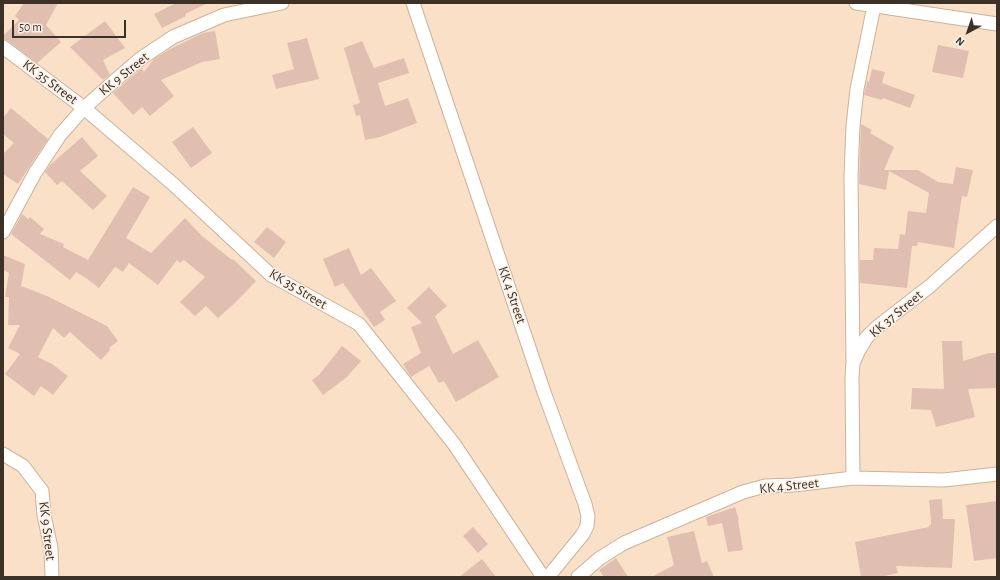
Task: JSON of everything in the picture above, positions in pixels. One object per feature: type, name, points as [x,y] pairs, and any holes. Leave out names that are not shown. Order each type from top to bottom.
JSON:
[{"type":"street","name":"KK 9 Street","points":[[3,232],[35,173],[60,135],[84,108],[140,59],[173,37],[224,15],[282,3]]},
{"type":"street","name":"KK 4 Street","points":[[413,3],[544,392],[588,516],[587,526],[583,534],[548,577]]},
{"type":"street","points":[[856,3],[997,24]]},
{"type":"street","points":[[853,363],[851,183],[853,126],[857,89],[874,6]]},
{"type":"street","name":"KK 35 Street","points":[[3,46],[84,108],[173,184],[271,275],[359,324],[454,444],[543,577]]},
{"type":"street","name":"KK 37 Street","points":[[853,478],[852,378],[853,363],[859,350],[867,337],[876,328],[930,286],[997,226]]},
{"type":"street","name":"KK 9 Street","points":[[3,454],[23,466],[42,491],[44,514],[51,548],[52,577]]},
{"type":"street","name":"KK 4 Street","points":[[578,577],[600,558],[624,543],[742,492],[765,486],[794,486],[853,478],[944,480],[997,474]]},
{"type":"building","points":[[24,3],[58,3],[46,25],[61,42],[37,63],[8,41],[3,39],[3,36],[19,20],[15,16]]},
{"type":"building","points":[[176,3],[208,3],[185,14],[186,16],[162,28],[154,14]]},
{"type":"building","points":[[105,21],[125,48],[103,60],[110,75],[103,80],[70,47]]},
{"type":"building","points":[[215,31],[220,59],[202,62],[161,80],[174,96],[150,116],[142,107],[133,115],[113,93],[142,68],[144,72],[154,59],[170,49],[203,33]]},
{"type":"building","points":[[307,38],[319,79],[276,89],[272,75],[294,69],[287,43]]},
{"type":"building","points":[[362,41],[374,68],[404,58],[409,73],[378,83],[385,106],[408,98],[417,123],[380,137],[365,140],[360,115],[356,116],[353,105],[360,103],[344,48]]},
{"type":"building","points":[[938,45],[969,51],[963,78],[932,72]]},
{"type":"building","points":[[872,69],[885,72],[882,83],[915,95],[910,108],[883,98],[882,100],[864,95],[867,81],[869,82]]},
{"type":"building","points":[[11,108],[48,139],[18,184],[3,174],[3,154],[14,143],[3,134],[3,118]]},
{"type":"building","points":[[861,124],[872,130],[870,133],[894,147],[884,170],[918,170],[938,182],[953,184],[956,167],[973,170],[967,197],[962,196],[954,248],[918,242],[917,246],[912,246],[907,288],[860,283],[860,260],[873,260],[874,248],[898,249],[900,234],[905,235],[908,211],[926,213],[929,193],[889,171],[886,190],[859,184]]},
{"type":"building","points":[[193,127],[212,153],[191,168],[172,142]]},
{"type":"building","points":[[82,137],[98,156],[80,171],[107,196],[93,210],[62,181],[57,185],[45,172],[50,165]]},
{"type":"building","points":[[133,187],[150,197],[126,238],[151,253],[185,218],[202,236],[232,260],[233,259],[256,281],[218,318],[206,306],[195,316],[180,302],[205,277],[184,260],[180,263],[177,260],[158,285],[129,263],[123,272],[115,267],[99,288],[76,272],[70,280],[11,234],[22,214],[28,219],[30,217],[44,229],[40,234],[64,244],[63,247],[88,260]]},
{"type":"building","points":[[267,227],[286,242],[274,258],[254,242]]},
{"type":"building","points":[[349,248],[361,275],[371,268],[396,301],[380,312],[385,320],[374,327],[343,283],[335,287],[323,259]]},
{"type":"building","points":[[3,255],[25,264],[21,286],[47,296],[107,326],[118,341],[109,348],[110,350],[101,360],[70,332],[64,338],[53,328],[38,357],[52,364],[68,376],[53,395],[41,386],[34,396],[5,374],[20,354],[8,348],[20,325],[8,325],[9,297],[5,297],[9,273],[3,270]]},
{"type":"building","points":[[429,287],[447,306],[435,316],[453,354],[478,340],[499,377],[456,402],[444,381],[439,383],[429,366],[411,377],[403,364],[421,353],[411,327],[422,323],[407,308]]},
{"type":"building","points":[[942,341],[962,341],[963,361],[989,353],[997,353],[997,388],[968,389],[975,417],[936,427],[931,410],[911,409],[912,388],[944,389]]},
{"type":"building","points":[[342,346],[361,361],[347,377],[323,395],[312,380],[319,375]]},
{"type":"building","points":[[942,499],[943,519],[955,519],[952,568],[896,566],[898,573],[880,577],[861,577],[855,542],[929,527],[929,525],[931,525],[931,520],[929,500]]},
{"type":"building","points":[[997,501],[997,558],[974,561],[966,505]]},
{"type":"building","points":[[735,507],[739,520],[743,550],[728,552],[722,523],[708,526],[706,517]]},
{"type":"building","points":[[473,527],[488,544],[478,553],[463,536]]},
{"type":"building","points":[[694,531],[702,563],[707,561],[714,577],[652,577],[674,565],[667,537]]},
{"type":"building","points":[[616,558],[628,577],[604,577],[599,570]]},
{"type":"building","points":[[482,559],[496,577],[459,577]]}]
